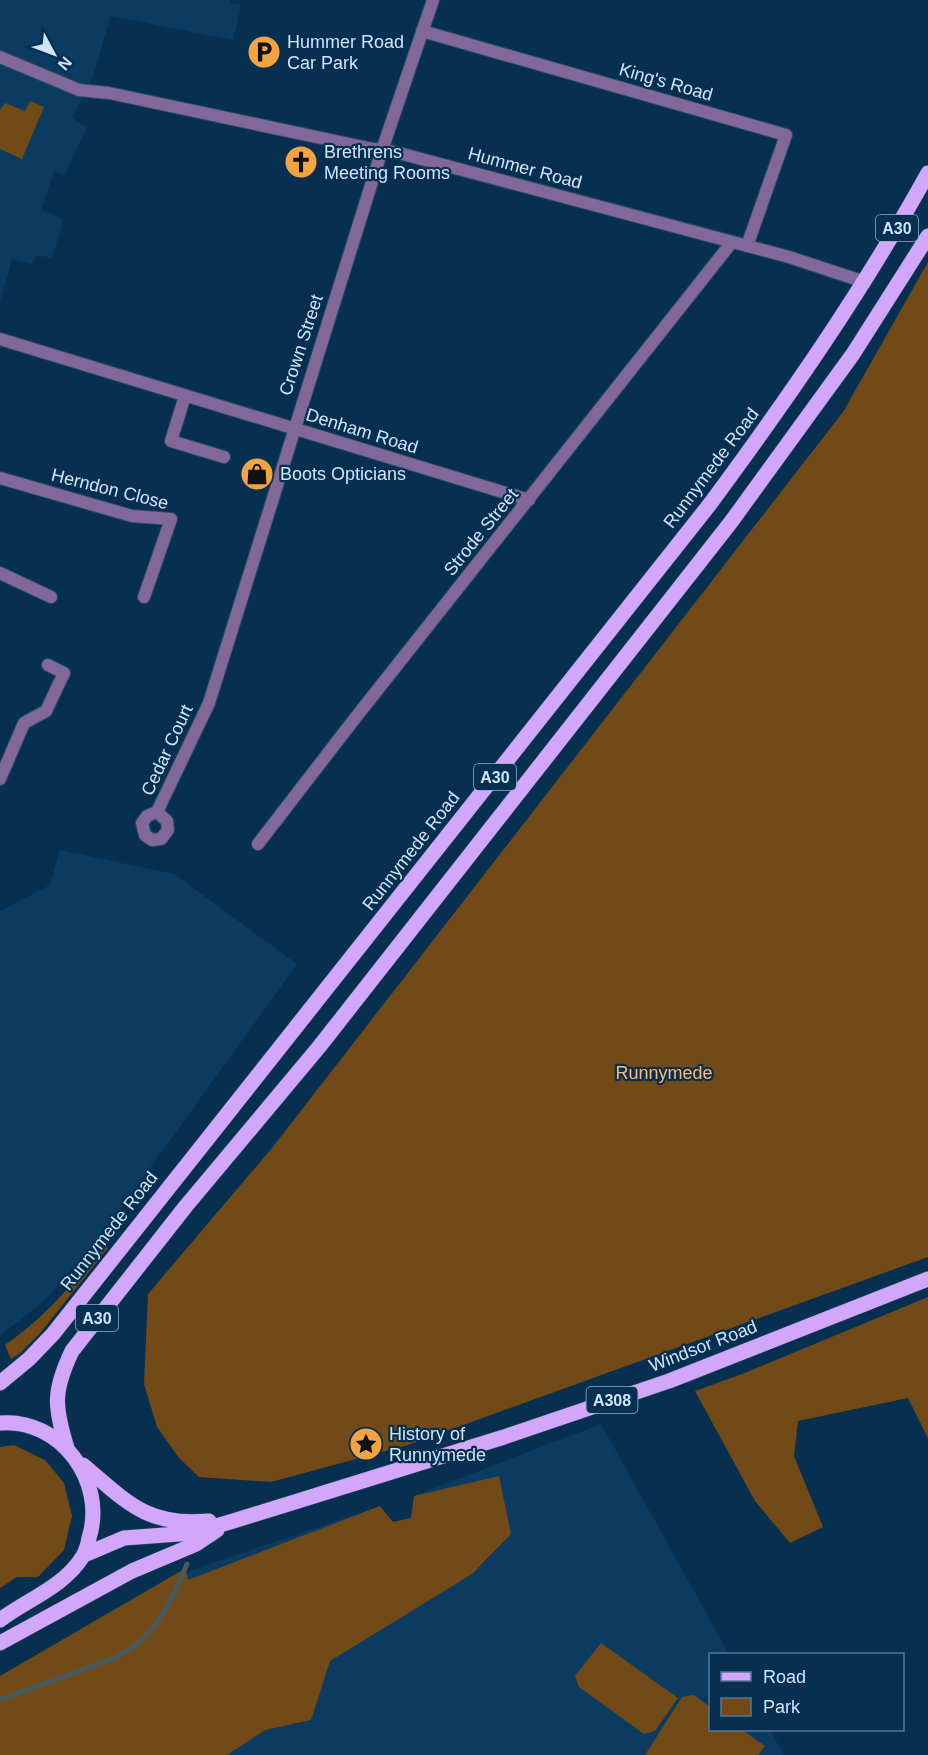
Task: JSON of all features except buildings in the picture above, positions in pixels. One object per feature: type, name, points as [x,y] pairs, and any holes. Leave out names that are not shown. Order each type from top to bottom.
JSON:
[{"type":"main road","name":"Runnymede Road","points":[[0,1383],[29,1359],[52,1335],[710,504],[779,410],[865,282],[928,173]]},
{"type":"main road","name":"A30","points":[[67,1448],[58,1418],[56,1395],[60,1375],[72,1351],[186,1206],[319,1047],[731,522],[846,364],[883,310],[928,236]]},
{"type":"main road","name":"Windsor Road","points":[[84,1555],[124,1538],[192,1533],[504,1437],[669,1381],[928,1279]]},
{"type":"main road","name":"A30","points":[[0,1423],[32,1426],[67,1448],[79,1462],[85,1474],[92,1499],[93,1526],[84,1555],[66,1577],[1,1619]]},
{"type":"main road","name":"Windsor Road","points":[[79,1462],[134,1507],[159,1518],[187,1522],[247,1516]]},
{"type":"main road","points":[[0,1643],[132,1571],[196,1544],[230,1522]]},
{"type":"street","name":"Crown Street","points":[[209,703],[382,150],[433,0]]},
{"type":"street","name":"King's Road","points":[[422,31],[786,135],[747,246]]},
{"type":"street","name":"Hummer Road","points":[[0,57],[79,90],[108,93],[395,152],[789,257],[865,282]]},
{"type":"street","name":"Strode Street","points":[[258,844],[732,242]]},
{"type":"street","name":"Denham Road","points":[[0,339],[529,500]]},
{"type":"street","points":[[185,396],[171,441],[224,457]]},
{"type":"street","name":"Herndon Close","points":[[0,478],[132,516],[171,519],[144,597]]},
{"type":"street","points":[[0,573],[51,597]]},
{"type":"street","points":[[0,779],[24,723],[46,711],[64,673],[48,665]]},
{"type":"street","name":"Cedar Court","points":[[157,812],[209,703]]},
{"type":"shaded area","points":[[0,0],[230,0],[230,3],[241,5],[233,40],[111,16],[92,79],[72,118],[87,127],[64,176],[54,172],[41,210],[64,219],[52,258],[36,255],[32,264],[12,259],[0,302]]},
{"type":"shaded area","points":[[60,850],[174,874],[297,964],[104,1232],[45,1300],[0,1336],[0,911],[50,885]]},
{"type":"shaded area","points":[[601,1424],[728,1653],[709,1653],[709,1731],[771,1731],[784,1755],[0,1755],[0,1728],[162,1629],[189,1571],[380,1506],[393,1522],[411,1518],[414,1496]]},
{"type":"green space","points":[[30,101],[44,107],[22,159],[0,149],[0,110],[5,103],[25,111]]},
{"type":"green space","name":"Runnymede","points":[[928,262],[928,1257],[408,1445],[271,1482],[199,1477],[179,1458],[157,1427],[144,1384],[148,1294],[272,1148],[843,412]]},
{"type":"green space","points":[[105,1244],[108,1248],[41,1332],[11,1359],[5,1345],[47,1310]]},
{"type":"green space","points":[[928,1297],[928,1438],[908,1398],[798,1421],[794,1456],[823,1527],[790,1543],[755,1501],[695,1391],[742,1374]]},
{"type":"green space","points":[[14,1445],[45,1460],[64,1483],[72,1516],[64,1550],[38,1577],[17,1577],[0,1588],[0,1447]]},
{"type":"green space","points":[[499,1476],[511,1534],[472,1574],[330,1661],[311,1720],[265,1730],[227,1755],[0,1755],[0,1676],[186,1568],[188,1580],[380,1506],[393,1522],[411,1518],[414,1496]]},
{"type":"green space","points":[[601,1643],[678,1698],[655,1731],[644,1734],[579,1687],[575,1676]]},
{"type":"green space","points":[[694,1695],[709,1706],[709,1731],[743,1731],[765,1746],[758,1755],[645,1755],[682,1697]]},
{"type":"waterway","points":[[0,1700],[117,1657],[135,1646],[151,1630],[163,1612],[187,1564]]},
{"type":"place","name":"Hummer Road Car Park","points":[[264,52]]},
{"type":"place","name":"Brethrens Meeting Rooms","points":[[301,162]]},
{"type":"place","name":"Boots Opticians","points":[[257,474]]},
{"type":"place","name":"History of Runnymede","points":[[366,1444]]}]
